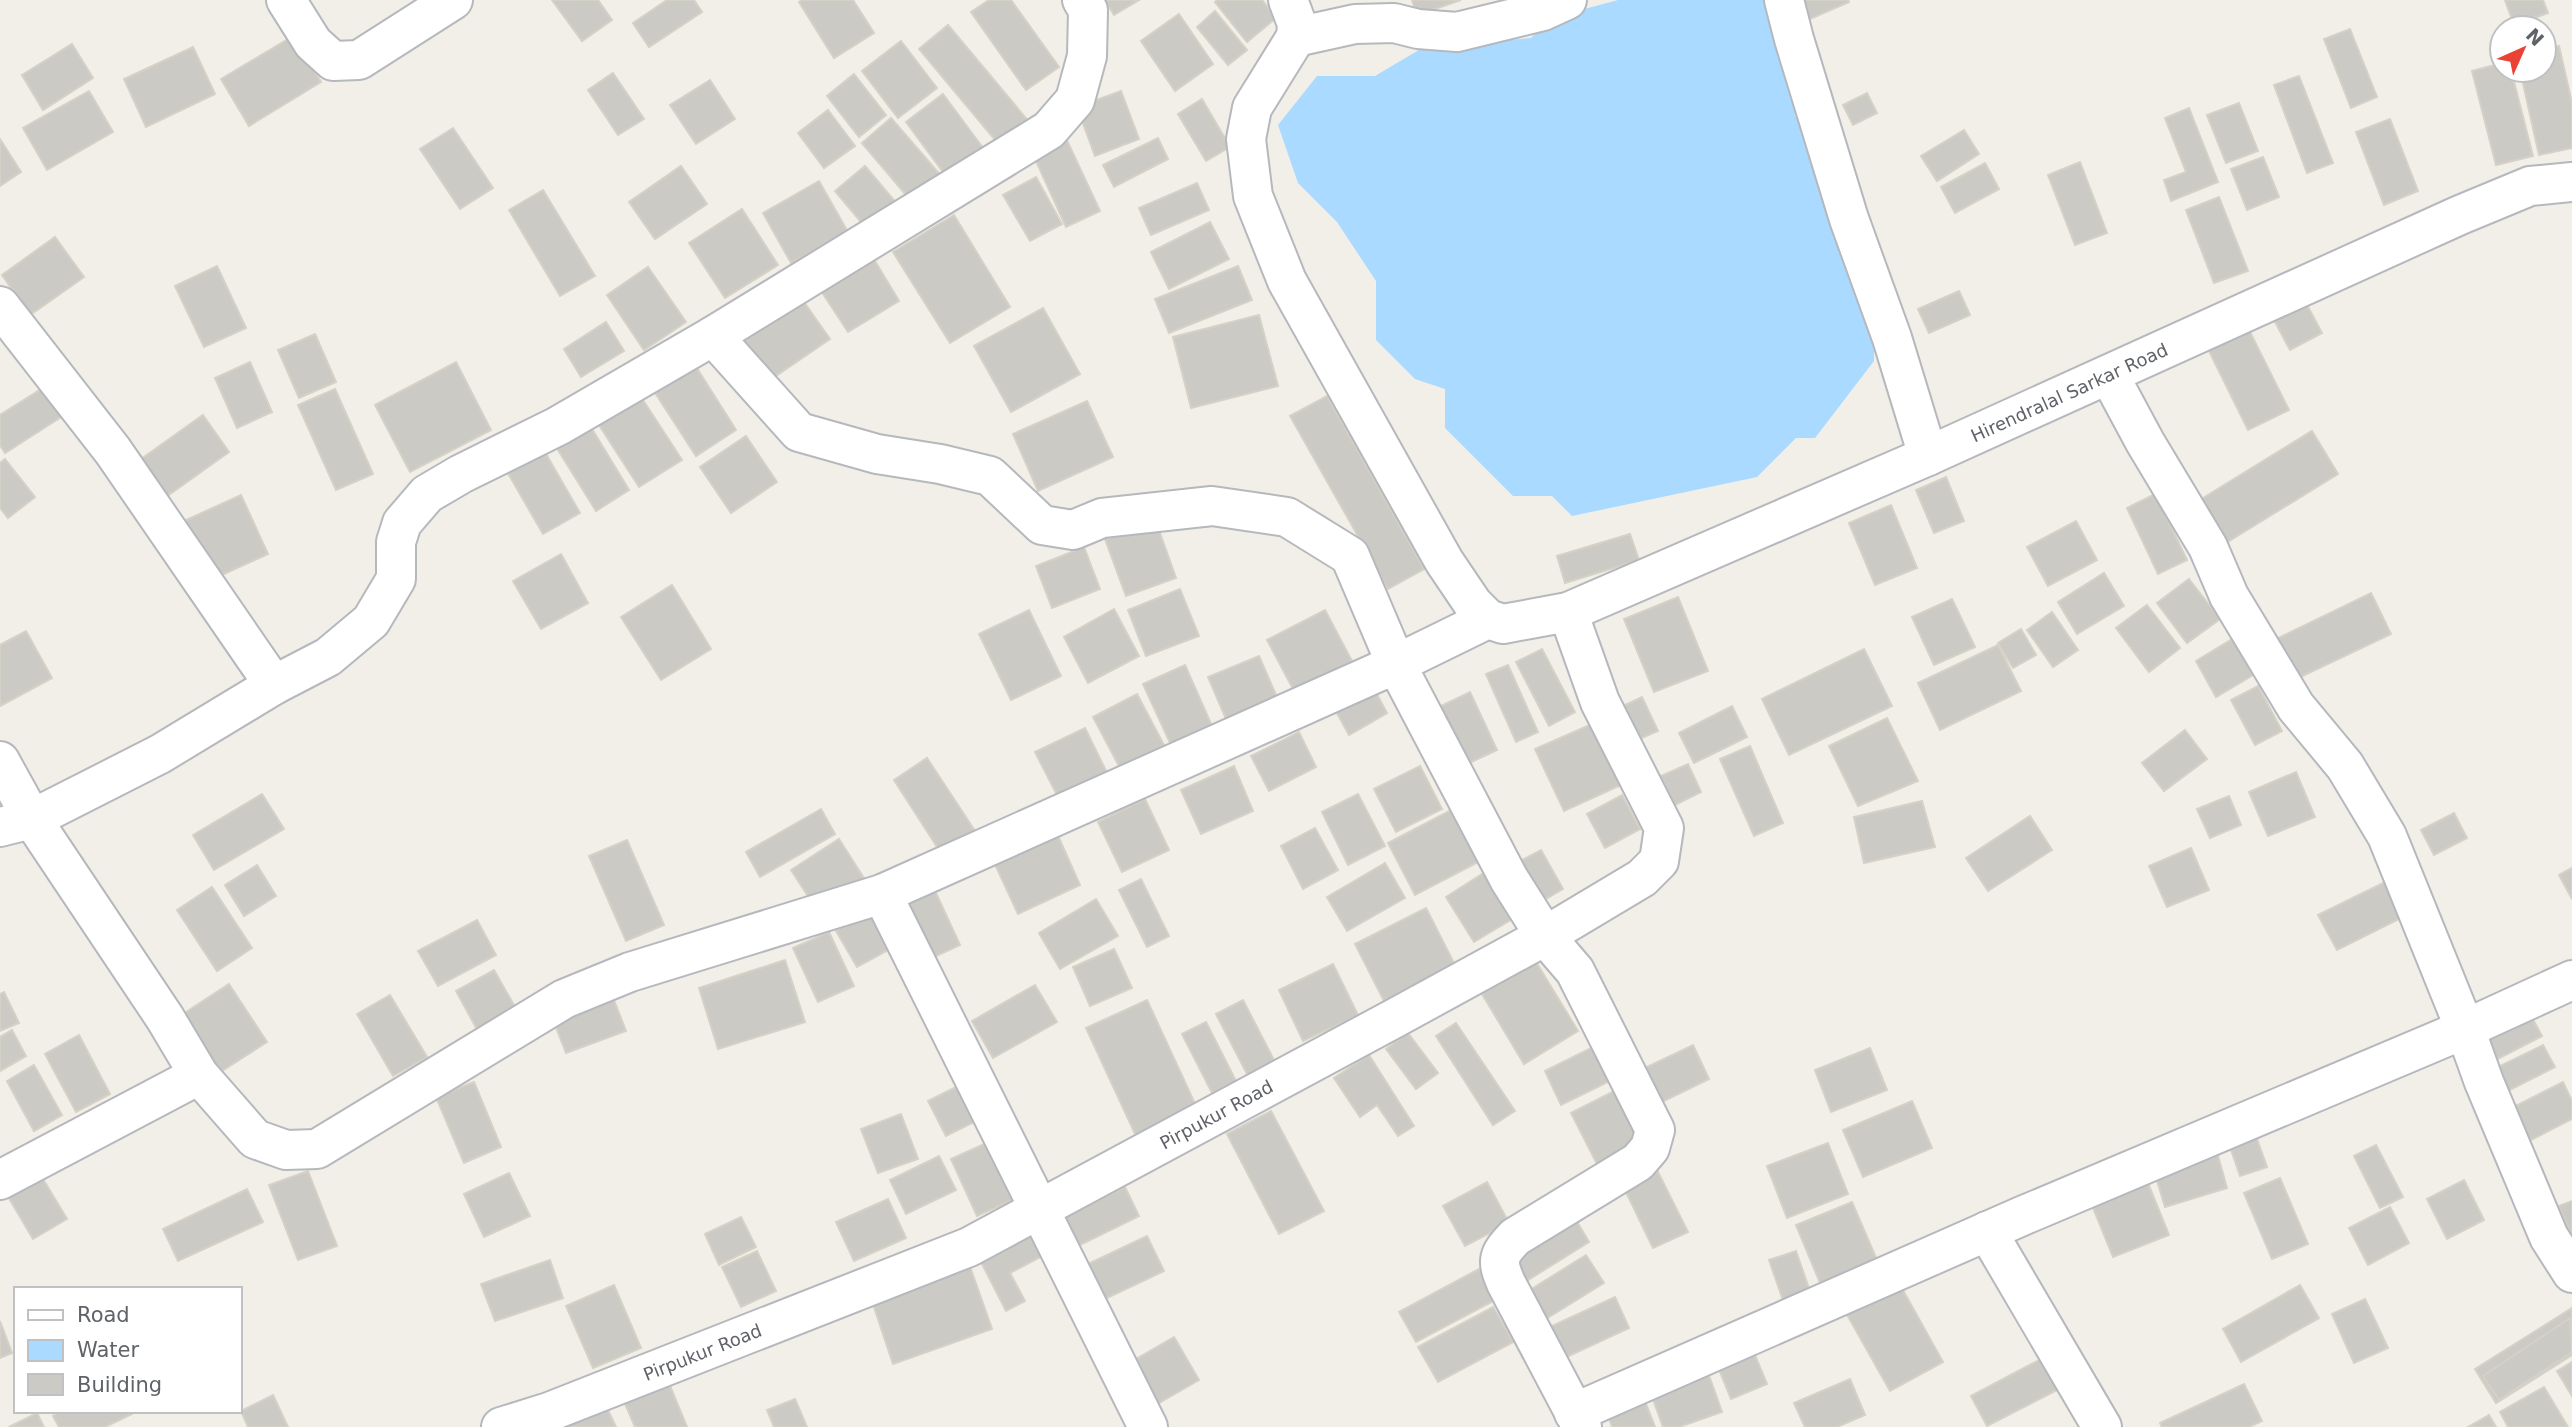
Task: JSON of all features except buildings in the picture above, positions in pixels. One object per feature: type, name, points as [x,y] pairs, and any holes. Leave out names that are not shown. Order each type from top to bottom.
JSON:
[{"type":"street","points":[[286,0],[313,43],[333,61],[359,60],[453,0]]},
{"type":"street","points":[[16,823],[150,759],[274,685],[328,657],[371,621],[396,579],[396,542],[402,523],[427,494],[558,426],[713,337],[1049,130],[1075,100],[1087,57],[1088,10],[1082,0]]},
{"type":"street","points":[[0,761],[16,823],[165,1018],[198,1075],[255,1139],[286,1150],[317,1149],[564,999],[630,972],[882,894],[1396,664],[1488,619],[1473,604],[1444,561],[1287,282],[1253,196],[1246,139],[1252,108],[1296,37],[1297,24],[1288,0]]},
{"type":"street","points":[[1296,37],[1355,24],[1394,23],[1418,29],[1457,32],[1543,11],[1567,0]]},
{"type":"street","points":[[1784,0],[1850,219],[1892,338],[1928,456]]},
{"type":"street","name":"Hirendralal Sarkar Road","points":[[1488,619],[1503,624],[1568,612],[1928,456],[2460,215],[2530,186],[2572,182]]},
{"type":"street","points":[[0,306],[113,452],[274,685]]},
{"type":"street","points":[[713,337],[799,432],[877,454],[940,464],[990,476],[1042,525],[1073,530],[1102,518],[1212,506],[1287,517],[1350,556],[1396,664],[1509,879],[1545,936],[1574,971],[1655,1130],[1650,1148],[1638,1162],[1515,1237],[1500,1253],[1499,1267],[1506,1283],[1578,1420],[1987,1231],[2465,1029],[2572,979]]},
{"type":"street","points":[[2109,375],[2145,442],[2208,547],[2229,596],[2296,707],[2345,766],[2387,836],[2484,1083],[2549,1237],[2572,1273]]},
{"type":"street","name":"Pirpukur Road","points":[[501,1427],[552,1419],[969,1247],[1545,936],[1642,878],[1659,861],[1664,828],[1600,702],[1568,612]]},
{"type":"street","points":[[882,894],[1148,1427]]},
{"type":"street","points":[[0,1180],[198,1075]]},
{"type":"street","points":[[1987,1231],[2102,1427]]},
{"type":"water","points":[[1618,0],[1775,0],[1794,58],[1795,116],[1824,146],[1874,292],[1874,361],[1815,438],[1796,438],[1757,477],[1572,516],[1552,496],[1513,496],[1445,428],[1445,389],[1415,379],[1376,340],[1376,281],[1337,222],[1298,183],[1278,125],[1317,76],[1375,76],[1424,47],[1531,38],[1551,18]]}]
